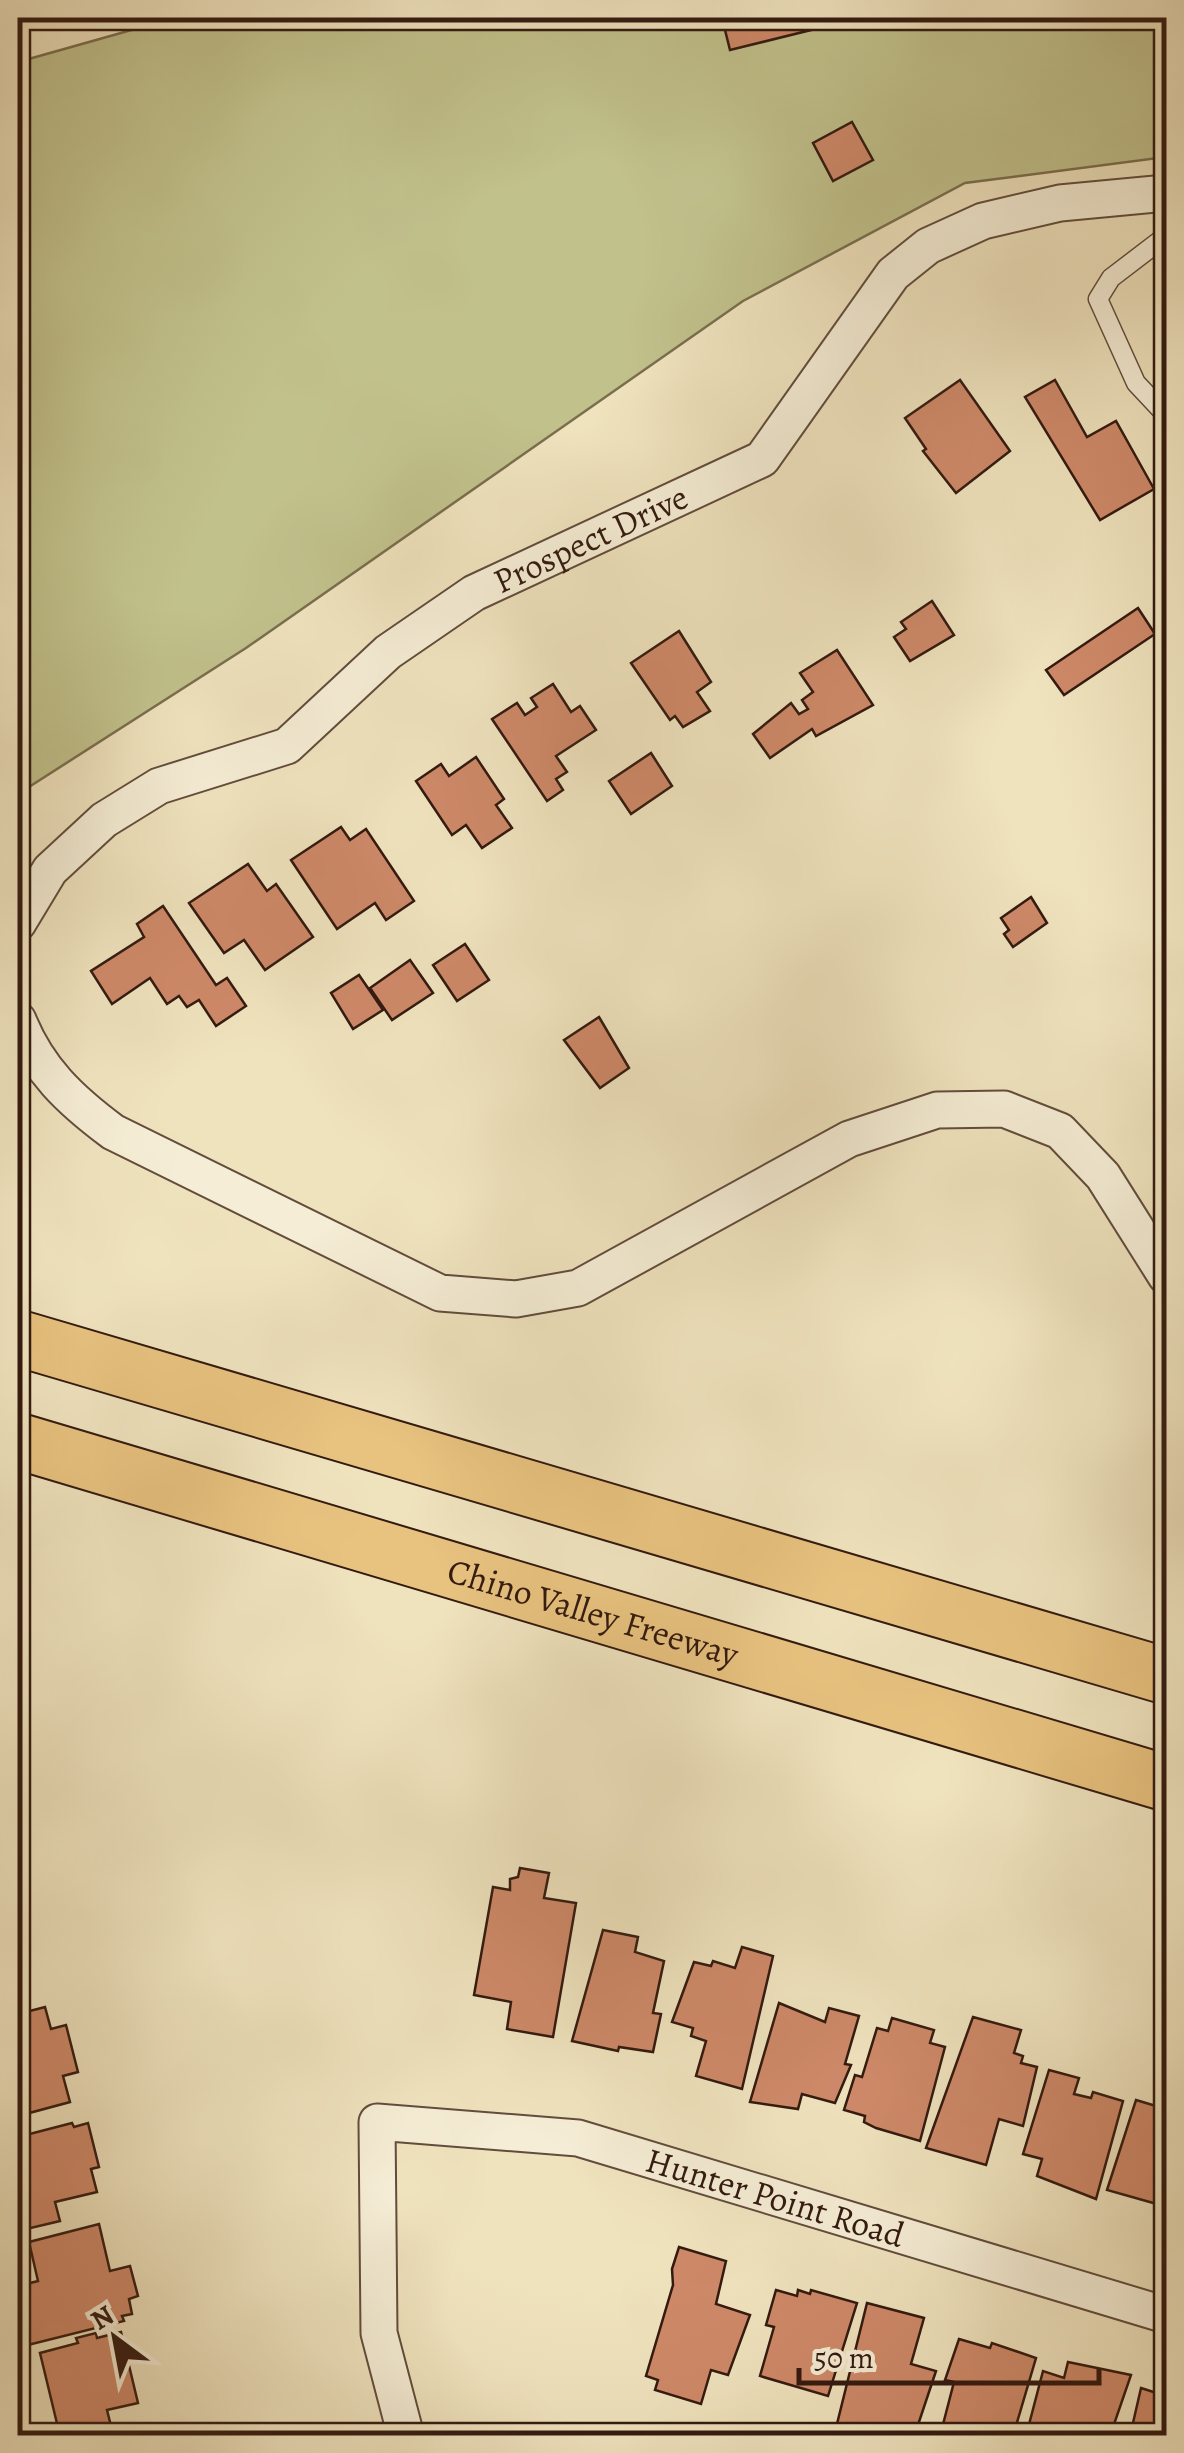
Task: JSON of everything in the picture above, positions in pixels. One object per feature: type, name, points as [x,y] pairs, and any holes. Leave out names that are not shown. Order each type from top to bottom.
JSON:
[{"type":"highway","points":[[18,1338],[1166,1676]]},
{"type":"highway","name":"Chino Valley Freeway","points":[[18,1441],[1166,1783]]},
{"type":"street","name":"Prospect Drive","points":[[18,923],[50,870],[118,811],[159,786],[287,746],[388,652],[474,593],[762,459],[894,274],[928,246],[983,220],[1060,203],[1166,193]]},
{"type":"street","points":[[18,1020],[30,1052],[67,1098],[113,1132],[440,1294],[516,1299],[578,1288],[849,1140],[937,1110],[1004,1109],[1060,1131],[1103,1176],[1166,1276]]},
{"type":"street","name":"Hunter Point Road","points":[[406,2436],[379,2333],[377,2122],[578,2138],[1166,2315]]},
{"type":"lane","points":[[1166,236],[1111,278],[1098,299],[1136,383],[1166,415]]},
{"type":"green space","points":[[174,18],[1166,18],[1166,157],[965,183],[743,301],[246,648],[18,794],[18,62]]},
{"type":"building","points":[[722,18],[812,18],[815,29],[730,50]]},
{"type":"building","points":[[852,122],[873,160],[833,181],[813,143]]},
{"type":"building","points":[[960,380],[1010,451],[956,493],[923,451],[926,449],[905,418]]},
{"type":"building","points":[[1055,380],[1087,437],[1116,421],[1154,489],[1100,520],[1025,397]]},
{"type":"building","points":[[932,601],[954,635],[910,661],[894,637],[906,629],[901,622]]},
{"type":"building","points":[[1138,608],[1155,634],[1064,695],[1046,670]]},
{"type":"building","points":[[679,631],[711,682],[697,692],[710,711],[683,727],[675,716],[670,720],[631,663]]},
{"type":"building","points":[[837,650],[873,705],[816,736],[812,729],[770,758],[753,734],[791,703],[799,714],[808,709],[802,700],[813,692],[800,673]]},
{"type":"building","points":[[553,684],[571,712],[580,706],[596,730],[556,756],[567,772],[556,779],[563,790],[547,801],[492,719],[517,703],[525,715],[537,707],[531,698]]},
{"type":"building","points":[[651,753],[672,786],[631,814],[609,781]]},
{"type":"building","points":[[476,757],[504,799],[496,805],[512,828],[482,848],[466,825],[452,835],[416,781],[441,764],[449,776]]},
{"type":"building","points":[[341,827],[350,840],[366,829],[414,901],[386,920],[375,903],[337,929],[291,860]]},
{"type":"building","points":[[248,864],[267,891],[276,884],[313,937],[265,970],[244,940],[224,953],[189,903]]},
{"type":"building","points":[[1031,897],[1047,923],[1013,947],[1004,934],[1009,930],[1001,918]]},
{"type":"building","points":[[163,906],[216,985],[227,978],[246,1006],[216,1026],[199,1000],[187,1007],[179,996],[167,1004],[150,978],[112,1004],[91,971],[144,937],[137,924]]},
{"type":"building","points":[[465,944],[489,980],[457,1001],[433,965]]},
{"type":"building","points":[[410,960],[433,993],[392,1020],[370,988]]},
{"type":"building","points":[[359,975],[383,1010],[353,1029],[331,993]]},
{"type":"building","points":[[599,1017],[629,1068],[600,1088],[564,1040]]},
{"type":"building","points":[[520,1868],[549,1873],[544,1898],[576,1903],[553,2037],[507,2029],[511,2002],[474,1995],[493,1887],[510,1890],[510,1879],[518,1877]]},
{"type":"building","points":[[603,1930],[638,1937],[635,1952],[664,1961],[653,2013],[661,2014],[653,2052],[619,2047],[618,2051],[572,2041]]},
{"type":"building","points":[[742,1947],[773,1956],[742,2089],[696,2076],[706,2041],[691,2036],[693,2028],[672,2022],[694,1962],[711,1966],[713,1961],[735,1968]]},
{"type":"building","points":[[779,2003],[825,2022],[829,2008],[859,2016],[845,2064],[851,2065],[835,2103],[802,2094],[798,2109],[750,2102]]},
{"type":"building","points":[[45,2007],[51,2029],[66,2025],[78,2072],[63,2076],[70,2102],[18,2116],[18,2014]]},
{"type":"building","points":[[973,2017],[1021,2030],[1014,2053],[1023,2056],[1021,2063],[1037,2067],[1023,2126],[999,2119],[986,2165],[926,2148]]},
{"type":"building","points":[[892,2018],[934,2030],[930,2043],[945,2047],[920,2141],[876,2128],[864,2122],[865,2116],[844,2110],[855,2075],[862,2077],[877,2028],[888,2031]]},
{"type":"building","points":[[1049,2070],[1079,2078],[1074,2094],[1091,2098],[1093,2092],[1123,2101],[1096,2199],[1037,2176],[1042,2159],[1023,2154]]},
{"type":"building","points":[[1136,2100],[1166,2109],[1164,2206],[1107,2190]]},
{"type":"building","points":[[72,2123],[74,2127],[88,2123],[99,2167],[91,2169],[97,2192],[55,2202],[60,2221],[18,2231],[18,2137]]},
{"type":"building","points":[[99,2224],[110,2271],[130,2266],[138,2296],[129,2299],[132,2314],[122,2316],[124,2321],[28,2345],[18,2286],[38,2281],[29,2242]]},
{"type":"building","points":[[679,2247],[726,2261],[716,2304],[750,2315],[728,2375],[711,2370],[701,2404],[655,2390],[658,2380],[646,2376],[673,2285],[672,2269]]},
{"type":"building","points":[[776,2290],[797,2296],[798,2290],[810,2294],[811,2290],[857,2303],[828,2396],[760,2376],[774,2327],[766,2325]]},
{"type":"building","points":[[867,2303],[924,2318],[911,2364],[936,2371],[916,2431],[898,2426],[895,2436],[834,2436]]},
{"type":"building","points":[[121,2332],[138,2403],[107,2410],[112,2430],[60,2436],[40,2353],[78,2343],[76,2338]]},
{"type":"building","points":[[959,2339],[990,2348],[992,2343],[1036,2358],[1013,2436],[940,2436],[954,2382],[945,2380]]},
{"type":"building","points":[[1068,2362],[1131,2375],[1110,2436],[1026,2436],[1043,2371],[1064,2378]]},
{"type":"building","points":[[1141,2388],[1166,2396],[1166,2436],[1130,2436]]}]
